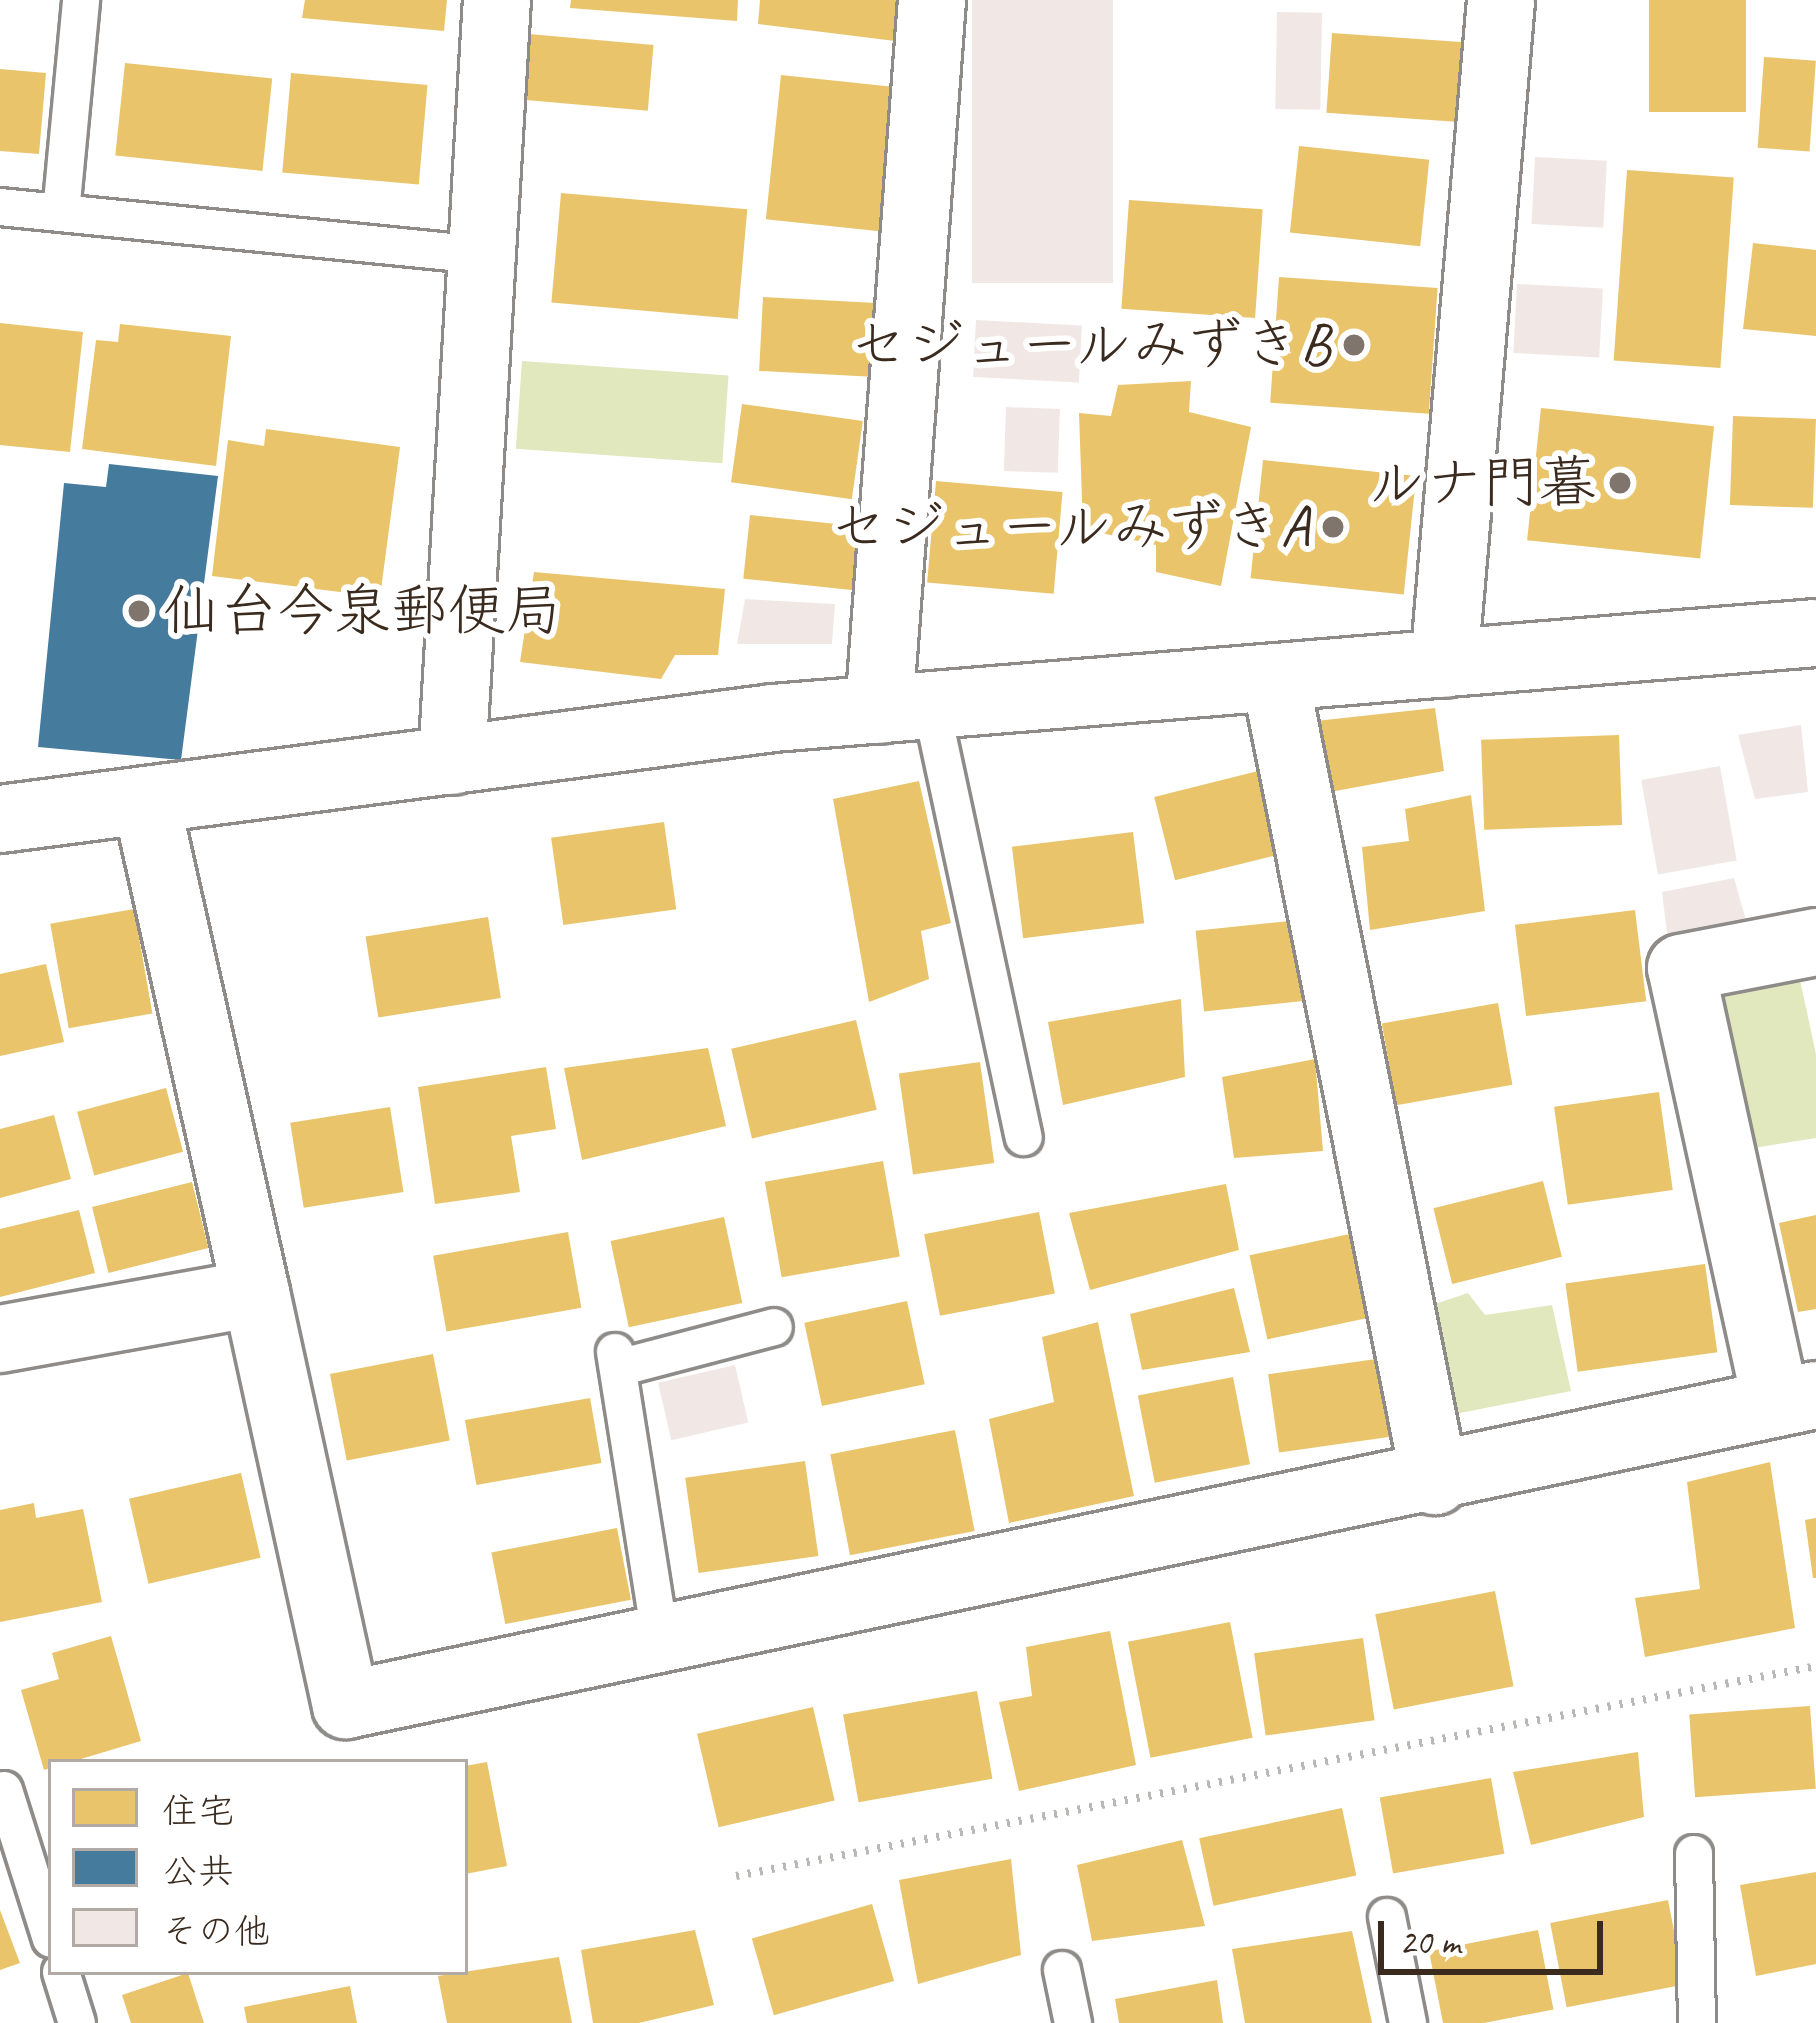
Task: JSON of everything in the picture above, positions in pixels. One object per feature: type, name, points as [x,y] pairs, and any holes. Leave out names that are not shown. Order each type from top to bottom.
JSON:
[{"type":"street","points":[[452,761],[497,0]]},
{"type":"street","points":[[905,707],[932,0]]},
{"type":"street","points":[[1444,664],[1501,0]]},
{"type":"street","points":[[0,819],[905,707],[1816,633]]},
{"type":"street","points":[[1275,678],[1435,1481]]},
{"type":"street","points":[[146,801],[346,1705],[1435,1481],[1796,1399],[1681,968],[1816,942]]},
{"type":"street","points":[[0,1340],[256,1293]]},
{"type":"lane","points":[[61,213],[81,0]]},
{"type":"lane","points":[[0,207],[479,255]]},
{"type":"lane","points":[[905,707],[1024,1137]]},
{"type":"lane","points":[[661,1643],[617,1360],[773,1327]]},
{"type":"lane","points":[[4,1790],[48,1929]]},
{"type":"lane","points":[[1694,1854],[1697,2023]]},
{"type":"lane","points":[[1387,1917],[1408,2023]]},
{"type":"lane","points":[[1061,1970],[1073,2023]]},
{"type":"lane","points":[[62,1975],[77,2023]]},
{"type":"path","points":[[736,1876],[1816,1666]]},
{"type":"green space","points":[[522,361],[728,375],[722,463],[516,449]]},
{"type":"green space","points":[[1798,971],[1816,1054],[1816,1138],[1747,1149],[1708,984]]},
{"type":"green space","points":[[1468,1293],[1485,1315],[1552,1305],[1571,1391],[1455,1414],[1429,1306]]},
{"type":"building: 住宅","points":[[305,0],[447,0],[444,31],[302,18]]},
{"type":"building: 住宅","points":[[571,0],[738,0],[737,21],[570,8]]},
{"type":"building: 住宅","points":[[760,0],[906,0],[903,42],[758,24]]},
{"type":"building: 住宅","points":[[1649,0],[1746,0],[1746,112],[1649,112]]},
{"type":"building: 住宅","points":[[1332,33],[1472,43],[1466,123],[1326,113]]},
{"type":"building: 住宅","points":[[529,34],[654,45],[648,111],[523,100]]},
{"type":"building: 住宅","points":[[1764,57],[1816,61],[1810,151],[1758,148]]},
{"type":"building: 住宅","points":[[125,63],[272,78],[262,171],[115,155]]},
{"type":"building: 住宅","points":[[0,69],[46,73],[39,154],[0,151]]},
{"type":"building: 住宅","points":[[291,73],[427,85],[419,185],[282,173]]},
{"type":"building: 住宅","points":[[781,75],[899,87],[884,232],[766,219]]},
{"type":"building: 住宅","points":[[1299,146],[1429,160],[1420,246],[1290,233]]},
{"type":"building: 住宅","points":[[1627,170],[1734,177],[1720,368],[1614,361]]},
{"type":"building: 住宅","points":[[561,193],[747,209],[738,319],[551,303]]},
{"type":"building: 住宅","points":[[1129,200],[1263,209],[1255,318],[1121,309]]},
{"type":"building: 住宅","points":[[1753,243],[1816,250],[1816,336],[1743,329]]},
{"type":"building: 住宅","name":"セジュールみずきB","points":[[1279,277],[1438,288],[1429,414],[1270,403]]},
{"type":"building: 住宅","points":[[763,297],[890,304],[886,378],[759,371]]},
{"type":"building: 住宅","points":[[0,323],[83,332],[70,452],[0,445]]},
{"type":"building: 住宅","points":[[120,324],[231,336],[216,466],[82,449],[96,340],[118,342]]},
{"type":"building: 住宅","points":[[1191,381],[1189,412],[1251,427],[1221,586],[1156,572],[1156,545],[1083,529],[1079,413],[1111,416],[1118,385]]},
{"type":"building: 住宅","points":[[742,404],[863,421],[852,499],[731,482]]},
{"type":"building: 住宅","name":"ルナ門暮","points":[[1541,408],[1714,426],[1700,558],[1527,540]]},
{"type":"building: 住宅","points":[[1733,416],[1816,419],[1813,508],[1730,505]]},
{"type":"building: 住宅","points":[[266,429],[400,447],[380,597],[212,576],[228,440],[264,446]]},
{"type":"building: 住宅","name":"セジュールみずきA","points":[[1263,460],[1416,476],[1404,594],[1251,578]]},
{"type":"building: 住宅","points":[[936,481],[1063,492],[1054,594],[927,583]]},
{"type":"building: 住宅","points":[[750,515],[860,527],[854,590],[743,579]]},
{"type":"building: 住宅","points":[[534,572],[725,589],[718,655],[675,655],[661,679],[520,662]]},
{"type":"building: 住宅","points":[[1435,708],[1444,771],[1330,792],[1316,721]]},
{"type":"building: 住宅","points":[[1619,735],[1622,825],[1484,830],[1481,740]]},
{"type":"building: 住宅","points":[[1258,771],[1279,854],[1175,880],[1154,797]]},
{"type":"building: 住宅","points":[[919,781],[951,923],[921,931],[929,979],[869,1002],[833,799]]},
{"type":"building: 住宅","points":[[1471,795],[1485,911],[1370,930],[1362,847],[1409,841],[1405,809]]},
{"type":"building: 住宅","points":[[664,822],[676,909],[563,925],[551,838]]},
{"type":"building: 住宅","points":[[1133,832],[1144,923],[1023,938],[1012,847]]},
{"type":"building: 住宅","points":[[134,909],[152,1013],[69,1028],[50,924]]},
{"type":"building: 住宅","points":[[1635,910],[1646,1001],[1526,1016],[1515,925]]},
{"type":"building: 住宅","points":[[488,917],[501,998],[378,1017],[366,936]]},
{"type":"building: 住宅","points":[[1299,920],[1307,1001],[1204,1011],[1196,931]]},
{"type":"building: 住宅","points":[[46,964],[64,1042],[0,1056],[0,974]]},
{"type":"building: 住宅","points":[[1181,999],[1185,1077],[1063,1105],[1048,1022]]},
{"type":"building: 住宅","points":[[1498,1003],[1512,1085],[1396,1105],[1382,1023]]},
{"type":"building: 住宅","points":[[856,1020],[877,1110],[752,1138],[731,1049]]},
{"type":"building: 住宅","points":[[708,1048],[726,1126],[582,1160],[564,1068]]},
{"type":"building: 住宅","points":[[1315,1059],[1323,1151],[1234,1158],[1222,1077]]},
{"type":"building: 住宅","points":[[980,1062],[994,1163],[913,1174],[899,1073]]},
{"type":"building: 住宅","points":[[546,1067],[556,1129],[511,1136],[520,1192],[435,1204],[418,1087]]},
{"type":"building: 住宅","points":[[166,1088],[183,1152],[94,1176],[77,1112]]},
{"type":"building: 住宅","points":[[1659,1092],[1673,1190],[1568,1205],[1554,1107]]},
{"type":"building: 住宅","points":[[390,1107],[403,1192],[304,1208],[290,1123]]},
{"type":"building: 住宅","points":[[54,1115],[71,1179],[0,1198],[0,1129]]},
{"type":"building: 住宅","points":[[883,1161],[900,1257],[782,1277],[765,1182]]},
{"type":"building: 住宅","points":[[1543,1181],[1562,1257],[1452,1284],[1433,1208]]},
{"type":"building: 住宅","points":[[192,1182],[208,1248],[109,1273],[92,1207]]},
{"type":"building: 住宅","points":[[1226,1184],[1239,1250],[1090,1290],[1069,1213]]},
{"type":"building: 住宅","points":[[79,1210],[95,1273],[0,1297],[0,1229]]},
{"type":"building: 住宅","points":[[1039,1212],[1055,1293],[940,1316],[924,1234]]},
{"type":"building: 住宅","points":[[1816,1215],[1816,1309],[1798,1312],[1779,1223]]},
{"type":"building: 住宅","points":[[724,1217],[742,1303],[629,1327],[611,1241]]},
{"type":"building: 住宅","points":[[568,1232],[581,1308],[446,1332],[433,1256]]},
{"type":"building: 住宅","points":[[1359,1232],[1377,1316],[1267,1339],[1249,1255]]},
{"type":"building: 住宅","points":[[1705,1264],[1717,1352],[1578,1372],[1565,1284]]},
{"type":"building: 住宅","points":[[1234,1288],[1250,1352],[1142,1370],[1130,1314]]},
{"type":"building: 住宅","points":[[907,1301],[925,1384],[822,1406],[804,1323]]},
{"type":"building: 住宅","points":[[1098,1322],[1134,1496],[1009,1523],[989,1419],[1054,1402],[1042,1337]]},
{"type":"building: 住宅","points":[[433,1354],[450,1440],[347,1460],[330,1374]]},
{"type":"building: 住宅","points":[[1383,1358],[1394,1436],[1279,1452],[1268,1374]]},
{"type":"building: 住宅","points":[[1233,1377],[1250,1464],[1155,1483],[1138,1396]]},
{"type":"building: 住宅","points":[[590,1398],[601,1463],[476,1485],[465,1420]]},
{"type":"building: 住宅","points":[[955,1430],[975,1531],[850,1555],[830,1454]]},
{"type":"building: 住宅","points":[[805,1461],[818,1556],[699,1573],[685,1478]]},
{"type":"building: 住宅","points":[[1770,1462],[1795,1628],[1645,1657],[1635,1598],[1700,1589],[1687,1482]]},
{"type":"building: 住宅","points":[[241,1473],[261,1558],[149,1584],[129,1499]]},
{"type":"building: 住宅","points":[[34,1503],[36,1518],[83,1509],[102,1602],[0,1622],[0,1510]]},
{"type":"building: 住宅","points":[[1816,1518],[1816,1578],[1813,1578],[1805,1520]]},
{"type":"building: 住宅","points":[[617,1528],[631,1600],[505,1624],[491,1552]]},
{"type":"building: 住宅","points":[[1495,1591],[1514,1686],[1394,1709],[1375,1614]]},
{"type":"building: 住宅","points":[[1230,1622],[1253,1738],[1150,1758],[1128,1642]]},
{"type":"building: 住宅","points":[[1110,1631],[1136,1765],[1019,1791],[999,1702],[1032,1696],[1026,1647]]},
{"type":"building: 住宅","points":[[111,1636],[141,1741],[81,1759],[48,1759],[44,1770],[21,1690],[59,1679],[52,1653]]},
{"type":"building: 住宅","points":[[1363,1638],[1375,1720],[1266,1736],[1254,1653]]},
{"type":"building: 住宅","points":[[977,1691],[992,1779],[859,1802],[843,1715]]},
{"type":"building: 住宅","points":[[1810,1706],[1816,1789],[1695,1797],[1689,1714]]},
{"type":"building: 住宅","points":[[813,1707],[835,1801],[719,1827],[697,1734]]},
{"type":"building: 住宅","points":[[1638,1752],[1644,1817],[1531,1845],[1513,1772]]},
{"type":"building: 住宅","points":[[487,1762],[507,1866],[468,1873],[468,1765]]},
{"type":"building: 住宅","points":[[1491,1778],[1504,1854],[1393,1873],[1380,1798]]},
{"type":"building: 住宅","points":[[1342,1808],[1356,1875],[1214,1906],[1199,1838]]},
{"type":"building: 住宅","points":[[1182,1840],[1205,1926],[1092,1941],[1077,1865]]},
{"type":"building: 住宅","points":[[1011,1859],[1021,1955],[918,1984],[899,1880]]},
{"type":"building: 住宅","points":[[1816,1872],[1816,1964],[1756,1976],[1740,1885]]},
{"type":"building: 住宅","points":[[1668,1900],[1684,1984],[1567,2007],[1550,1923]]},
{"type":"building: 住宅","points":[[872,1904],[894,1981],[774,2015],[752,1938]]},
{"type":"building: 住宅","points":[[0,1910],[20,1963],[0,1970]]},
{"type":"building: 住宅","points":[[695,1930],[714,2005],[639,2023],[593,2023],[581,1950]]},
{"type":"building: 住宅","points":[[1538,1930],[1553,2010],[1484,2023],[1443,2023],[1429,1951]]},
{"type":"building: 住宅","points":[[1352,1931],[1372,2023],[1245,2023],[1232,1949]]},
{"type":"building: 住宅","points":[[559,1957],[572,2023],[447,2023],[438,1976],[468,1975],[468,1971]]},
{"type":"building: 住宅","points":[[189,1975],[204,2023],[131,2023],[122,1995]]},
{"type":"building: 住宅","points":[[1217,1980],[1223,2023],[1119,2023],[1115,1999]]},
{"type":"building: 住宅","points":[[350,1986],[357,2023],[247,2023],[244,2007]]},
{"type":"building: 公共","points":[[109,464],[218,476],[181,760],[38,747],[64,483],[106,487]]},
{"type":"building: その他","points":[[972,0],[1113,0],[1113,283],[972,283]]},
{"type":"building: その他","points":[[1277,12],[1322,13],[1320,110],[1275,109]]},
{"type":"building: その他","points":[[1535,157],[1607,161],[1603,228],[1531,224]]},
{"type":"building: その他","points":[[1517,284],[1603,289],[1599,357],[1513,353]]},
{"type":"building: その他","points":[[976,320],[1082,326],[1079,382],[973,377]]},
{"type":"building: その他","points":[[1006,407],[1060,409],[1058,473],[1004,471]]},
{"type":"building: その他","points":[[745,599],[835,604],[832,644],[737,644]]},
{"type":"building: その他","points":[[1801,725],[1808,792],[1755,799],[1738,735]]},
{"type":"building: その他","points":[[1720,766],[1737,861],[1658,874],[1641,780]]},
{"type":"building: その他","points":[[1734,878],[1749,931],[1669,950],[1662,892]]},
{"type":"building: その他","points":[[735,1365],[748,1422],[671,1440],[658,1383]]},
{"type":"place","name":"セジュールみずきB","points":[[1354,345]]},
{"type":"place","name":"ルナ門暮","points":[[1620,483]]},
{"type":"place","name":"セジュールみずきA","points":[[1333,527]]},
{"type":"place","name":"仙台今泉郵便局","points":[[139,611]]}]
